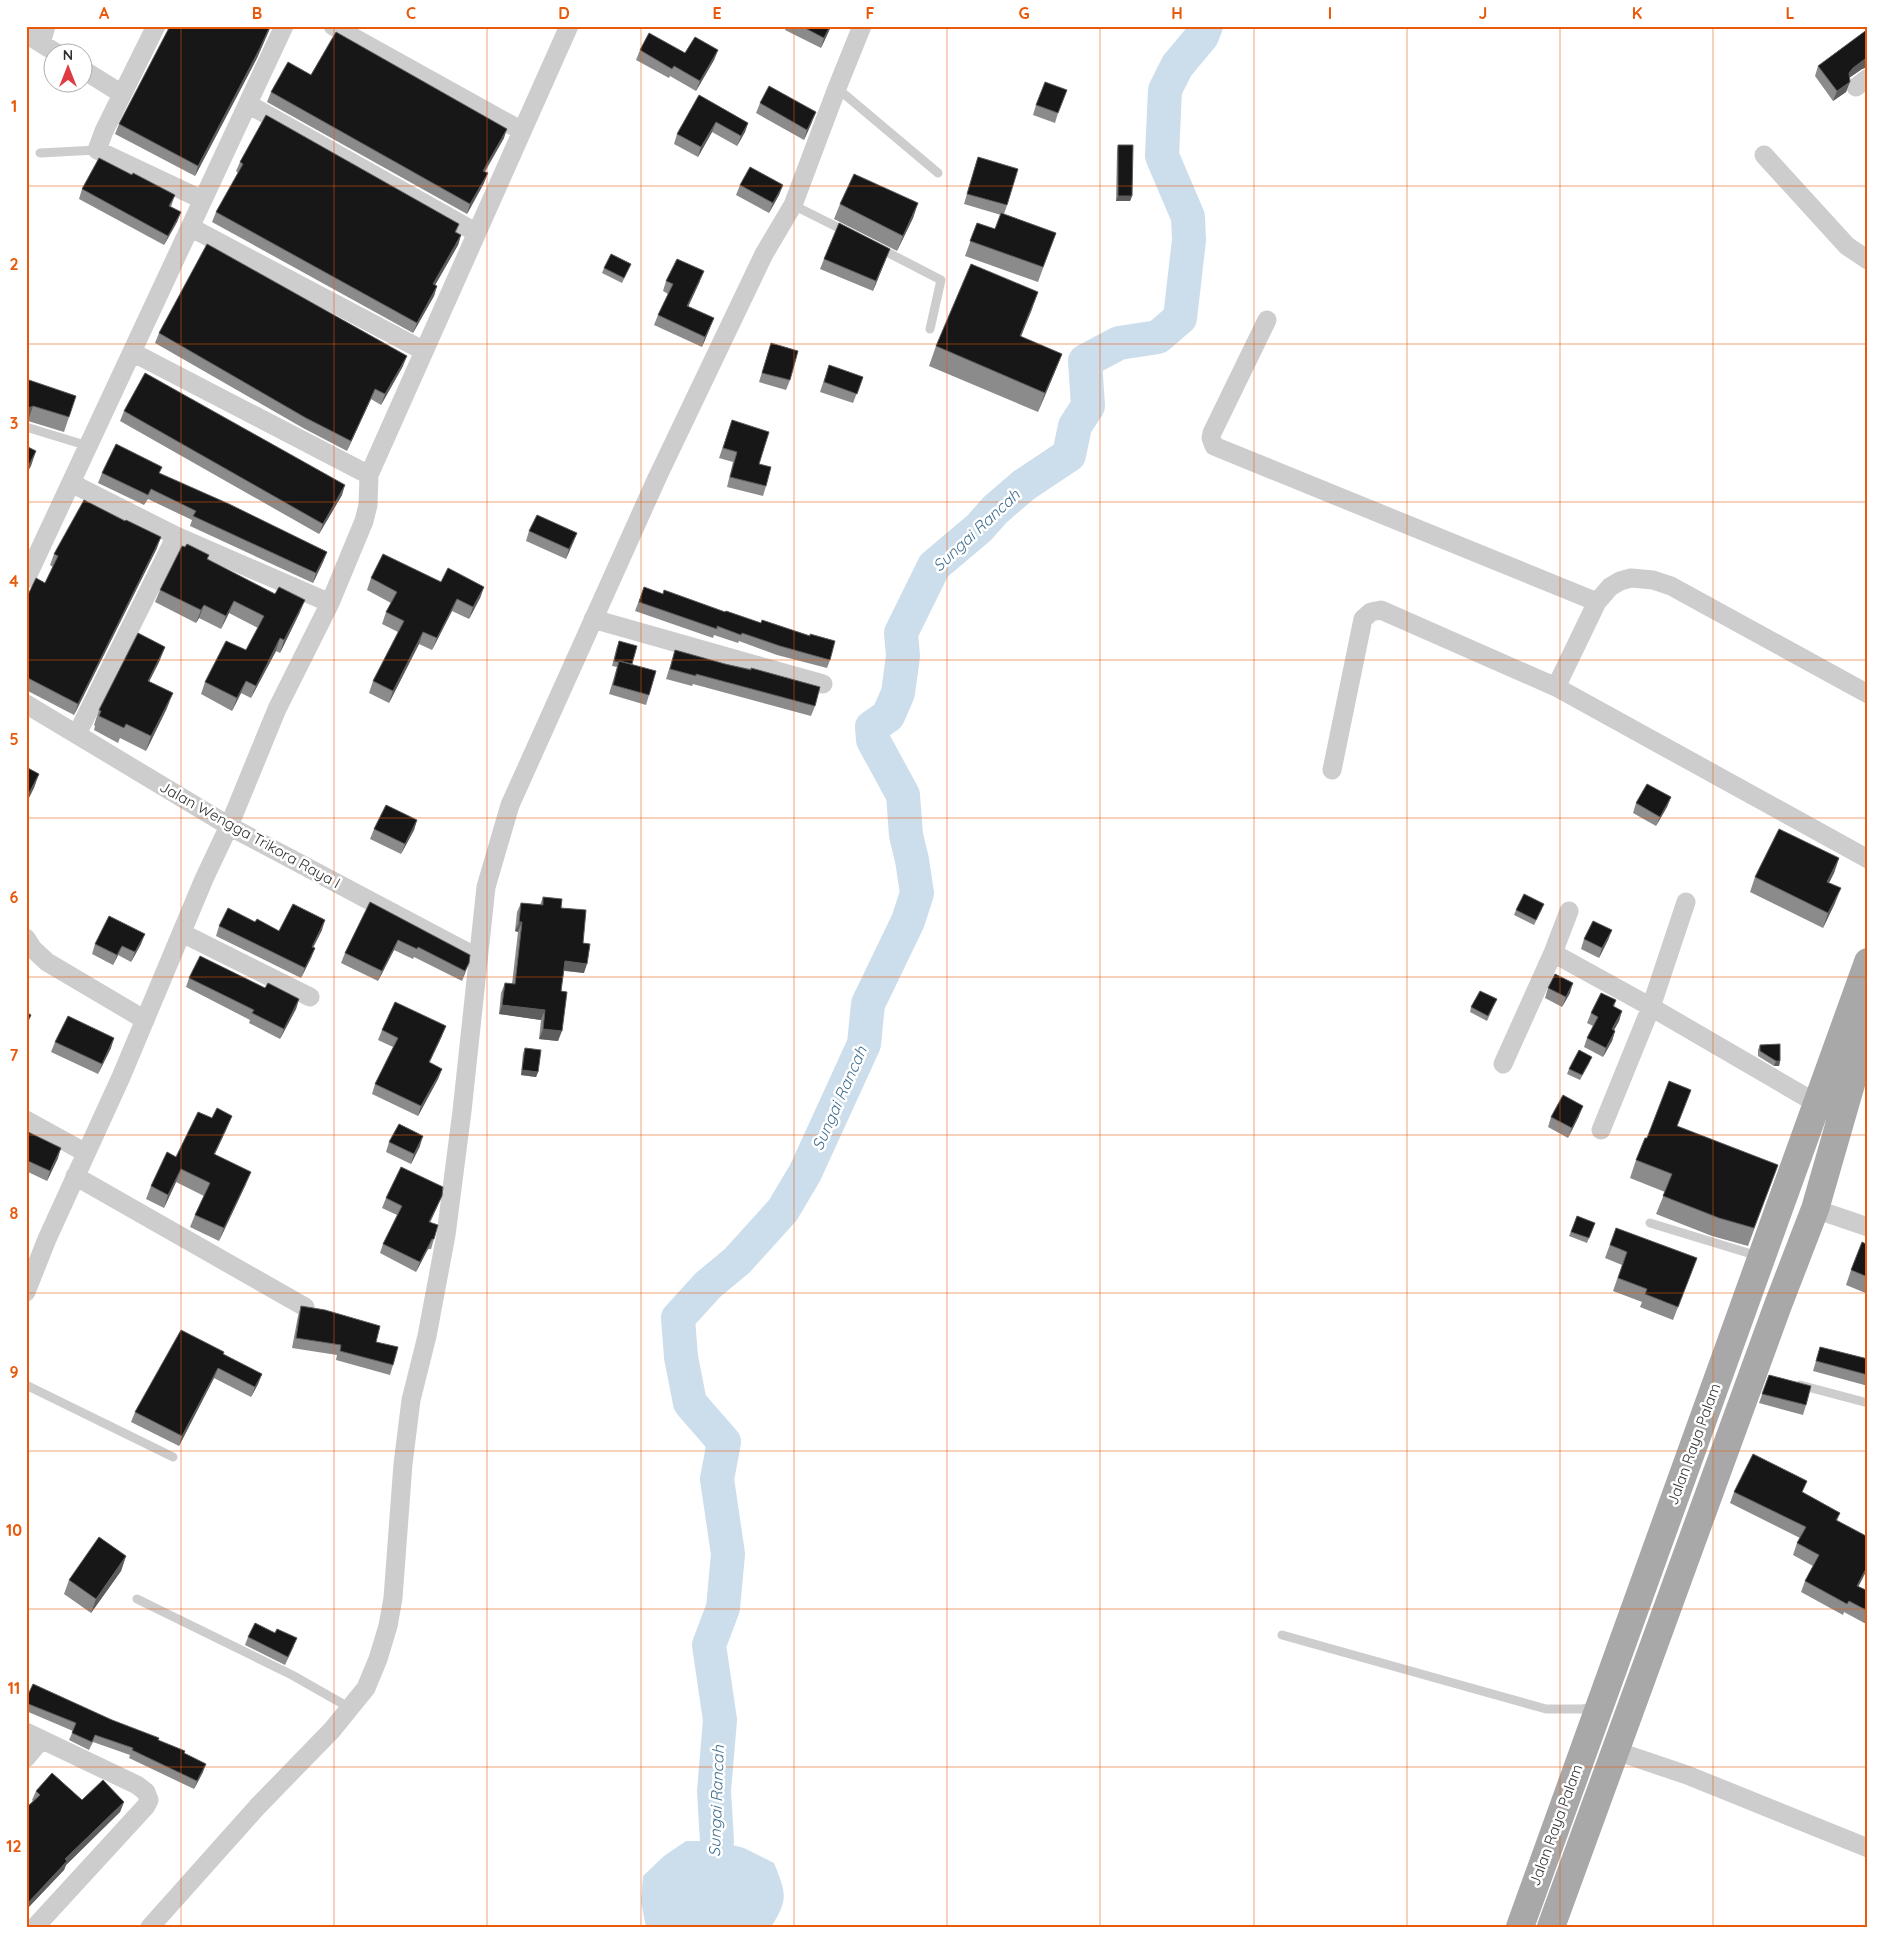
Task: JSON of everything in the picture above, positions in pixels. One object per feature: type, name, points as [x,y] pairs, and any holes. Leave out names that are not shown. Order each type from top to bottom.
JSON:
[{"type":"main road","name":"Jalan Raya Palam","points":[[1551,1927],[1616,1751],[1744,1369],[1760,1257],[1868,962]]},
{"type":"main road","name":"Jalan Raya Palam","points":[[1520,1927],[1599,1706],[1744,1369],[1816,1209],[1868,1025]]},
{"type":"street","points":[[156,26],[104,131],[97,150],[203,200]]},
{"type":"street","points":[[26,579],[284,26]]},
{"type":"street","points":[[333,26],[522,132]]},
{"type":"street","points":[[26,1292],[47,1239],[121,1077],[277,709],[330,603],[364,522],[368,504],[369,475],[569,26]]},
{"type":"street","points":[[150,1927],[258,1806],[332,1730],[366,1688],[378,1659],[388,1626],[393,1598],[402,1464],[410,1410],[427,1336],[446,1235],[462,1112],[486,887],[510,805],[657,478],[764,254],[794,205],[862,26]]},
{"type":"street","points":[[92,75],[122,94]]},
{"type":"street","points":[[248,104],[477,233]]},
{"type":"street","points":[[1764,155],[1847,246],[1868,260]]},
{"type":"street","points":[[190,227],[424,351]]},
{"type":"street","points":[[1267,320],[1212,433],[1211,438],[1214,446],[1597,602]]},
{"type":"street","points":[[132,352],[369,475]]},
{"type":"street","points":[[71,483],[176,536],[330,603]]},
{"type":"street","points":[[77,734],[176,536]]},
{"type":"street","points":[[1556,687],[1597,602],[1610,587],[1631,578],[1653,580],[1671,586],[1868,694]]},
{"type":"street","points":[[1332,770],[1363,620],[1371,612],[1381,610],[1556,687],[1868,859]]},
{"type":"street","points":[[593,618],[823,684]]},
{"type":"street","name":"Jalan Wengga Trikora Raya I","points":[[26,704],[229,826],[478,958]]},
{"type":"street","points":[[1601,1130],[1651,1007],[1686,902]]},
{"type":"street","points":[[1503,1064],[1553,953],[1569,910]]},
{"type":"street","points":[[182,934],[310,997]]},
{"type":"street","points":[[26,938],[33,950],[47,962],[145,1020]]},
{"type":"street","points":[[1553,953],[1651,1007],[1816,1103]]},
{"type":"street","points":[[26,1120],[86,1153]]},
{"type":"street","points":[[75,1176],[305,1307]]},
{"type":"street","points":[[1816,1209],[1868,1227]]},
{"type":"street","points":[[26,1758],[34,1736],[137,1785],[146,1792],[148,1800],[146,1806],[35,1927]]},
{"type":"street","points":[[1616,1751],[1687,1775],[1868,1848]]},
{"type":"lane","points":[[837,88],[938,173]]},
{"type":"lane","points":[[40,152],[97,150]]},
{"type":"lane","points":[[794,205],[853,235]]},
{"type":"lane","points":[[870,244],[942,280],[930,329]]},
{"type":"lane","points":[[26,428],[88,446]]},
{"type":"lane","points":[[1650,1223],[1760,1257]]},
{"type":"lane","points":[[1792,1382],[1868,1403]]},
{"type":"lane","points":[[26,1385],[172,1457]]},
{"type":"lane","points":[[137,1600],[292,1676],[350,1708]]},
{"type":"lane","points":[[1282,1635],[1546,1709],[1583,1709],[1599,1706]]},
{"type":"water","points":[[686,1841],[717,1841],[744,1848],[774,1863],[784,1896],[781,1909],[771,1927],[646,1927],[641,1902],[643,1876],[664,1856]]},
{"type":"building","points":[[170,26],[270,26],[198,166],[119,124]]},
{"type":"building","points":[[801,26],[830,26],[824,38]]},
{"type":"building","points":[[1868,29],[1868,58],[1853,68],[1849,73],[1850,82],[1837,91],[1818,66]]},
{"type":"building","points":[[336,32],[507,129],[483,171],[488,173],[470,204],[271,92],[288,62],[311,75]]},
{"type":"building","points":[[649,33],[685,53],[695,37],[718,50],[700,81],[674,66],[672,69],[640,50]]},
{"type":"building","points":[[1045,82],[1067,90],[1058,113],[1036,105]]},
{"type":"building","points":[[769,86],[816,112],[807,130],[760,103]]},
{"type":"building","points":[[699,95],[748,123],[741,136],[716,122],[701,147],[677,134]]},
{"type":"building","points":[[266,115],[459,224],[455,232],[461,235],[433,284],[437,286],[417,323],[216,212],[243,164],[240,162]]},
{"type":"building","points":[[1118,145],[1133,145],[1132,196],[1118,196]]},
{"type":"building","points":[[978,157],[1018,169],[1007,205],[967,194]]},
{"type":"building","points":[[99,158],[175,195],[169,206],[181,212],[168,236],[82,189]]},
{"type":"building","points":[[750,167],[783,185],[773,203],[740,185]]},
{"type":"building","points":[[854,174],[918,203],[903,236],[840,204]]},
{"type":"building","points":[[1001,213],[1056,233],[1043,267],[970,241],[977,223],[995,229]]},
{"type":"building","points":[[839,223],[890,249],[876,281],[824,259]]},
{"type":"building","points":[[207,244],[407,356],[385,394],[375,389],[351,441],[306,418],[159,333]]},
{"type":"building","points":[[611,254],[631,264],[624,278],[604,268]]},
{"type":"building","points":[[677,259],[704,271],[687,306],[714,318],[705,337],[658,315],[673,284],[666,281]]},
{"type":"building","points":[[971,264],[1038,292],[1020,336],[1062,354],[1045,393],[936,346]]},
{"type":"building","points":[[771,343],[798,351],[790,380],[762,373]]},
{"type":"building","points":[[829,365],[863,377],[857,394],[824,382]]},
{"type":"building","points":[[145,373],[345,485],[323,524],[124,411]]},
{"type":"building","points":[[26,379],[76,396],[69,417],[33,406],[26,409]]},
{"type":"building","points":[[732,420],[769,432],[759,464],[771,467],[766,486],[730,477],[737,452],[723,448]]},
{"type":"building","points":[[116,444],[162,467],[159,473],[229,504],[327,552],[316,573],[193,516],[196,511],[151,489],[148,495],[102,473]]},
{"type":"building","points":[[26,446],[36,451],[26,471]]},
{"type":"building","points":[[84,500],[161,537],[78,704],[26,677],[26,599],[36,578],[45,583],[58,556],[54,554]]},
{"type":"building","points":[[537,515],[577,533],[569,549],[529,531]]},
{"type":"building","points":[[187,544],[209,555],[207,559],[275,594],[279,587],[305,600],[284,640],[280,638],[256,686],[246,681],[237,698],[205,682],[226,641],[246,650],[264,616],[234,601],[226,616],[204,605],[201,610],[160,590],[182,546],[185,547]]},
{"type":"building","points":[[383,554],[441,582],[448,568],[484,587],[473,607],[457,599],[437,638],[423,632],[393,691],[373,681],[404,621],[386,612],[397,592],[371,578]]},
{"type":"building","points":[[644,587],[663,594],[664,590],[761,623],[762,620],[810,636],[810,634],[835,641],[830,660],[742,633],[741,635],[717,626],[717,629],[639,602]]},
{"type":"building","points":[[138,633],[165,647],[148,681],[173,693],[151,736],[126,724],[124,728],[99,716],[101,711],[99,710]]},
{"type":"building","points":[[619,641],[637,646],[632,664],[614,661]]},
{"type":"building","points":[[675,650],[820,687],[815,706],[696,674],[696,676],[670,669]]},
{"type":"building","points":[[619,661],[656,671],[649,695],[613,685]]},
{"type":"building","points":[[26,767],[39,774],[26,799]]},
{"type":"building","points":[[1647,784],[1671,797],[1660,817],[1636,803]]},
{"type":"building","points":[[386,805],[417,820],[405,844],[374,829]]},
{"type":"building","points":[[1779,829],[1839,858],[1827,882],[1841,888],[1828,913],[1755,877]]},
{"type":"building","points":[[1524,894],[1544,904],[1536,920],[1516,910]]},
{"type":"building","points":[[543,897],[562,899],[561,908],[586,910],[583,943],[590,944],[587,964],[565,961],[561,991],[567,992],[562,1031],[543,1029],[545,1010],[502,1005],[505,983],[515,984],[522,922],[519,922],[521,903],[543,905]]},
{"type":"building","points":[[370,902],[470,955],[465,971],[418,947],[417,949],[398,940],[382,971],[345,953]]},
{"type":"building","points":[[293,904],[325,920],[312,947],[315,948],[305,968],[219,926],[228,908],[255,922],[257,919],[279,931]]},
{"type":"building","points":[[109,916],[145,934],[135,952],[122,946],[117,955],[95,944]]},
{"type":"building","points":[[1593,921],[1612,930],[1602,948],[1584,939]]},
{"type":"building","points":[[200,956],[265,988],[268,983],[299,999],[284,1029],[252,1013],[254,1010],[189,978]]},
{"type":"building","points":[[1555,974],[1573,983],[1566,997],[1548,988]]},
{"type":"building","points":[[1480,991],[1497,999],[1488,1016],[1471,1007]]},
{"type":"building","points":[[1601,993],[1616,1000],[1613,1006],[1622,1011],[1612,1029],[1615,1031],[1606,1048],[1587,1038],[1598,1017],[1591,1013]]},
{"type":"building","points":[[395,1002],[446,1026],[429,1062],[442,1069],[421,1106],[375,1084],[398,1038],[382,1030]]},
{"type":"building","points":[[26,1012],[31,1015],[26,1025]]},
{"type":"building","points":[[68,1016],[114,1038],[102,1064],[55,1042]]},
{"type":"building","points":[[1780,1044],[1780,1061],[1776,1061],[1760,1051],[1760,1045]]},
{"type":"building","points":[[525,1048],[541,1050],[538,1072],[522,1070]]},
{"type":"building","points":[[1579,1050],[1592,1057],[1582,1075],[1569,1069]]},
{"type":"building","points":[[1669,1081],[1691,1090],[1677,1126],[1778,1165],[1754,1228],[1719,1218],[1663,1196],[1672,1174],[1636,1160],[1645,1138],[1647,1138]]},
{"type":"building","points":[[1563,1095],[1583,1106],[1572,1128],[1551,1117]]},
{"type":"building","points":[[217,1108],[232,1116],[214,1154],[251,1172],[224,1228],[195,1215],[210,1183],[181,1169],[168,1195],[151,1186],[167,1152],[176,1157],[198,1112],[212,1118]]},
{"type":"building","points":[[399,1124],[423,1136],[414,1154],[389,1142]]},
{"type":"building","points":[[26,1131],[61,1148],[50,1171],[26,1160]]},
{"type":"building","points":[[401,1167],[443,1187],[442,1196],[429,1222],[438,1225],[434,1239],[432,1239],[420,1262],[383,1244],[402,1206],[386,1198]]},
{"type":"building","points":[[1577,1216],[1595,1223],[1589,1238],[1571,1232]]},
{"type":"building","points":[[1616,1228],[1697,1258],[1678,1307],[1645,1294],[1647,1289],[1618,1278],[1627,1252],[1610,1245]]},
{"type":"building","points":[[1862,1242],[1868,1245],[1868,1277],[1851,1270]]},
{"type":"building","points":[[301,1306],[325,1310],[380,1326],[376,1342],[398,1347],[393,1365],[340,1351],[341,1345],[296,1338]]},
{"type":"building","points":[[181,1330],[262,1374],[255,1387],[218,1368],[182,1436],[135,1412]]},
{"type":"building","points":[[1820,1347],[1868,1359],[1868,1375],[1816,1361]]},
{"type":"building","points":[[1769,1375],[1811,1386],[1806,1405],[1762,1394]]},
{"type":"building","points":[[1753,1454],[1807,1481],[1802,1492],[1840,1513],[1836,1520],[1868,1537],[1868,1565],[1857,1586],[1868,1591],[1868,1611],[1849,1601],[1847,1604],[1805,1581],[1819,1555],[1797,1543],[1806,1527],[1734,1492]]},
{"type":"building","points":[[99,1537],[126,1556],[96,1599],[69,1580]]},
{"type":"building","points":[[255,1623],[275,1633],[277,1629],[297,1638],[288,1657],[248,1637]]},
{"type":"building","points":[[33,1684],[112,1720],[159,1738],[158,1740],[185,1751],[184,1753],[206,1764],[197,1781],[132,1750],[133,1748],[95,1735],[92,1742],[72,1733],[76,1723],[26,1703]]},
{"type":"building","points":[[52,1773],[82,1800],[103,1780],[124,1802],[65,1859],[67,1861],[26,1905],[26,1808],[40,1795],[36,1791]]},
{"type":"waterway","name":"Sungai Rancah","points":[[703,1927],[717,1841],[714,1791],[720,1720],[709,1645],[723,1608],[728,1554],[717,1479],[724,1442],[690,1403],[681,1357],[678,1318],[708,1285],[737,1261],[783,1210],[805,1173],[864,1044],[868,1004],[908,921],[917,893],[906,835],[903,795],[873,740],[872,727],[888,716],[898,693],[903,656],[901,633],[934,566],[979,528],[995,510],[1024,485],[1069,455],[1075,426],[1088,406],[1085,361],[1119,343],[1158,337],[1180,318],[1189,240],[1188,217],[1162,156],[1165,90],[1177,66],[1202,36],[1206,26]]}]
